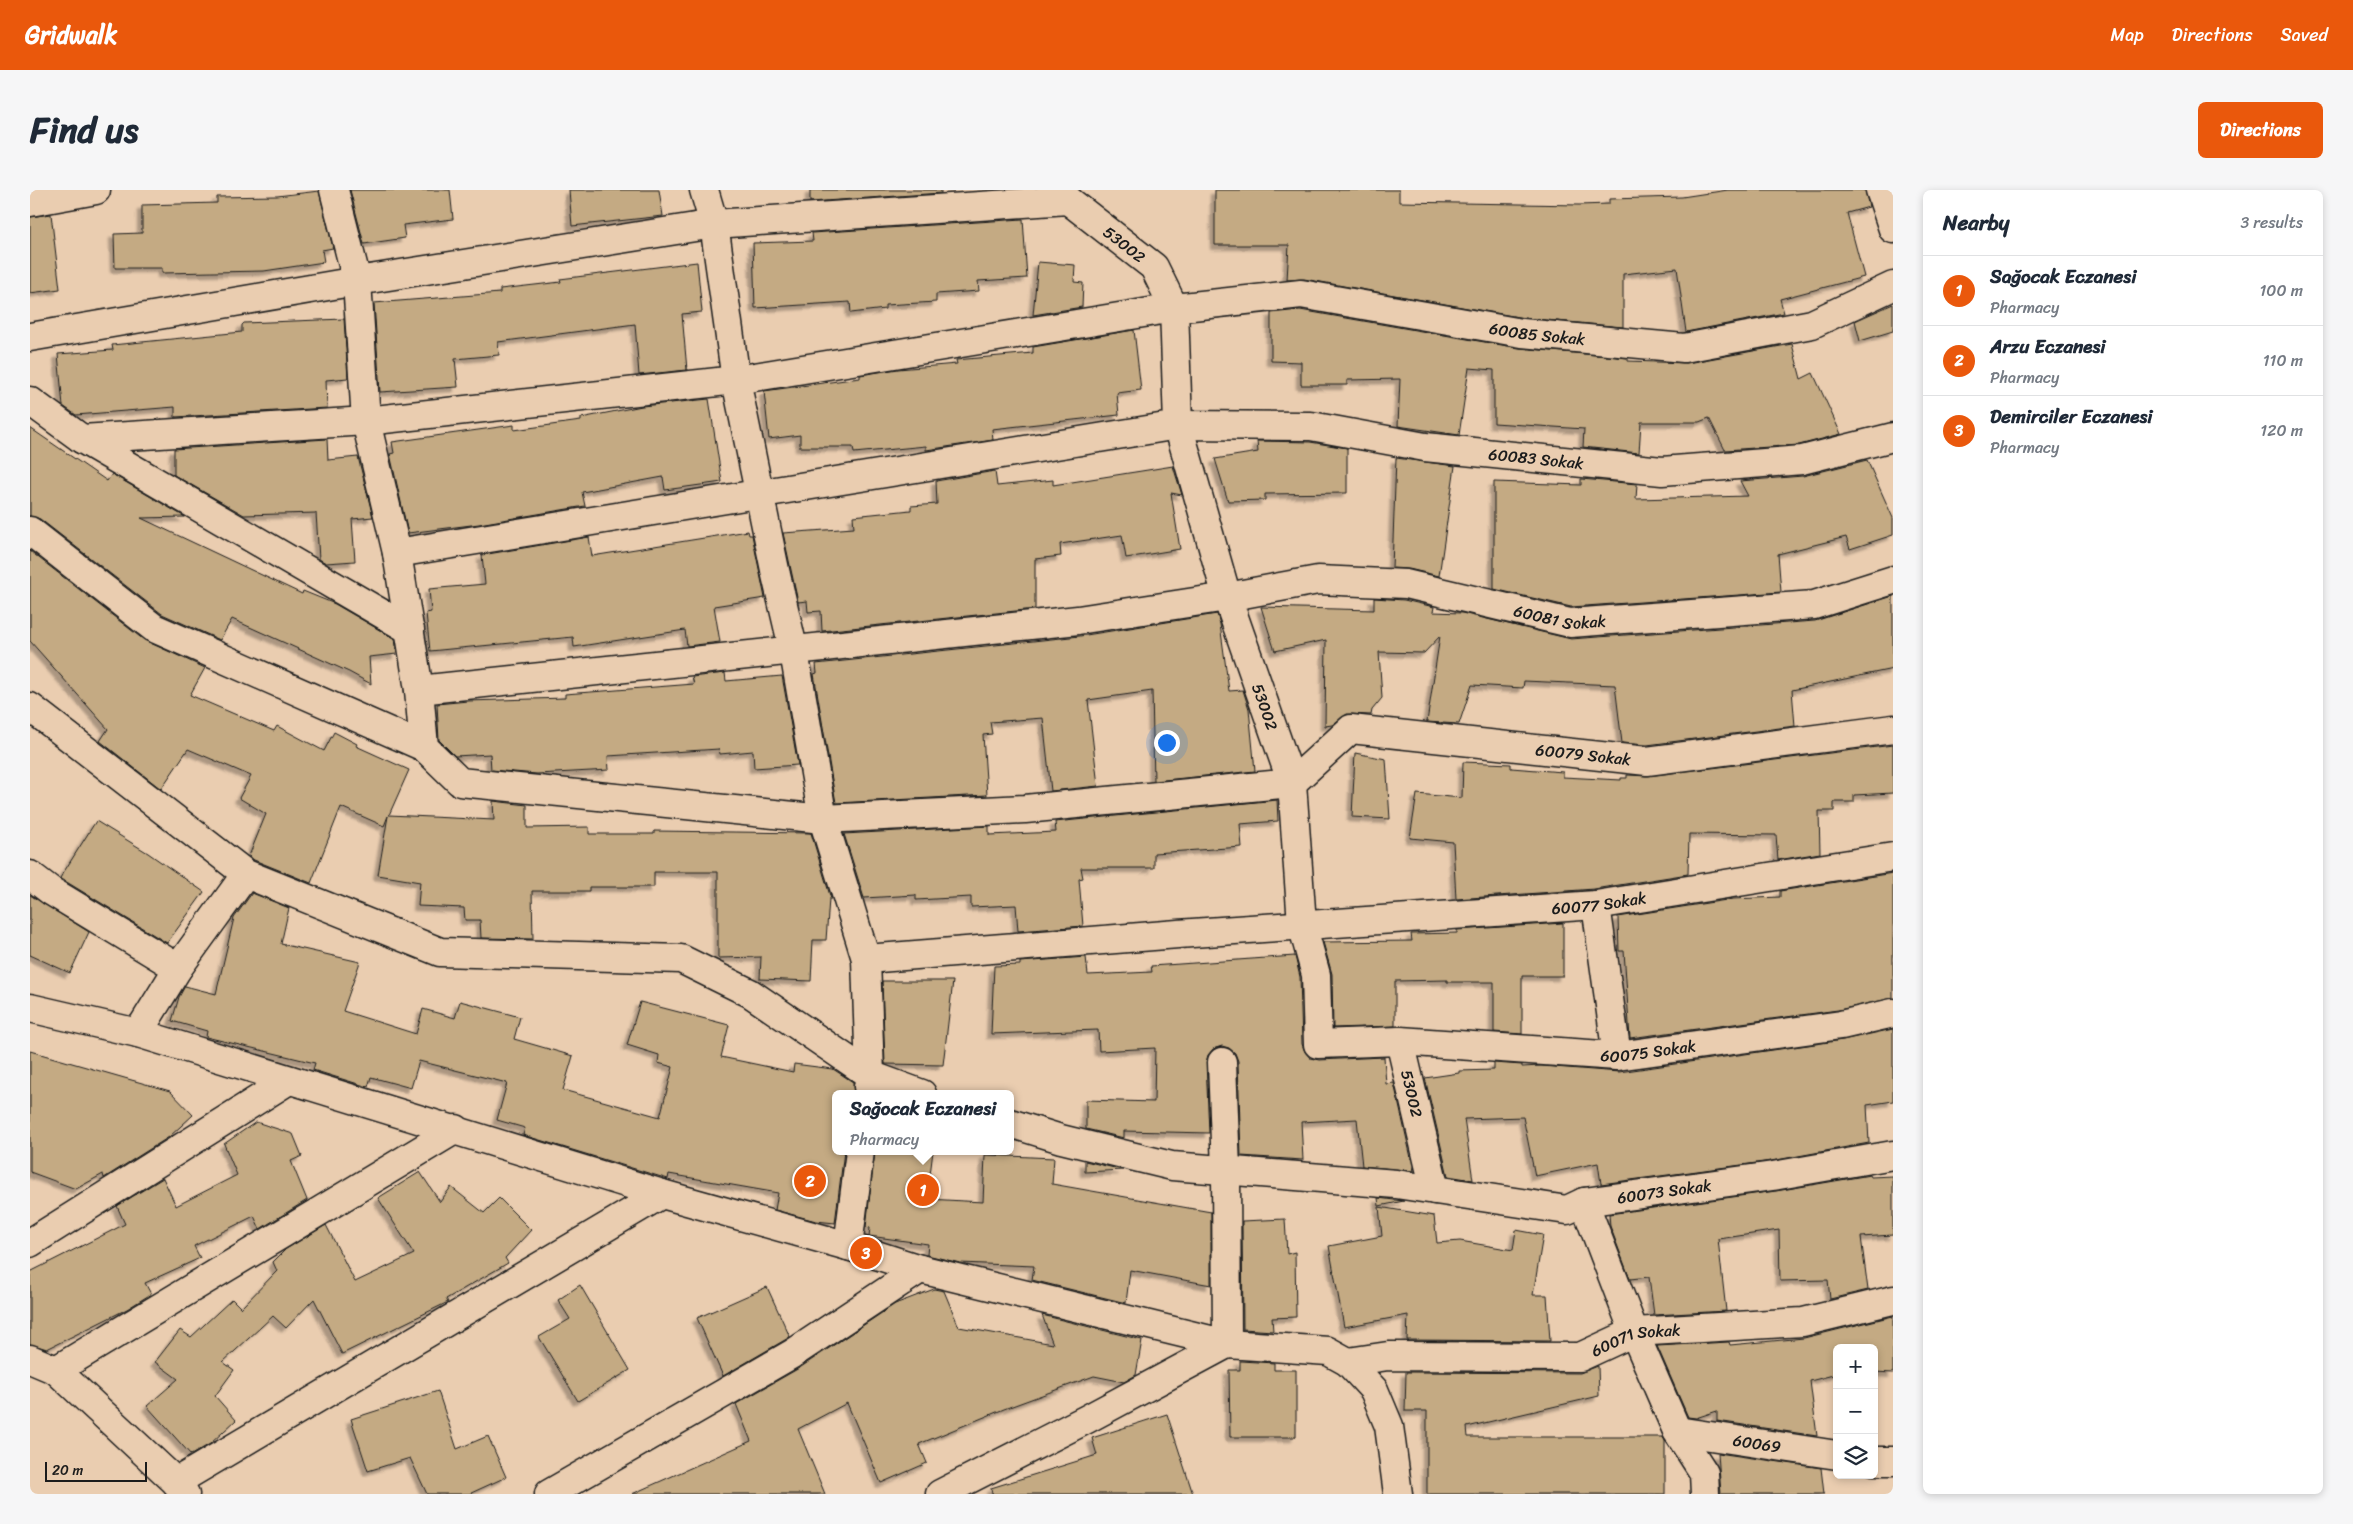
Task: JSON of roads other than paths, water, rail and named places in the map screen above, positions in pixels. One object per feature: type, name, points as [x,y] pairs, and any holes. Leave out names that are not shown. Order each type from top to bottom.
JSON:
[{"type":"street","points":[[30,202],[96,190]]},
{"type":"street","points":[[334,190],[357,281],[366,421],[397,553],[419,690],[424,747]]},
{"type":"street","points":[[704,190],[714,224],[736,380],[776,575],[794,652],[823,819],[866,959],[869,1084]]},
{"type":"street","points":[[1880,190],[1893,229]]},
{"type":"street","points":[[30,337],[357,281],[714,224],[1065,195]]},
{"type":"street","name":"53002","points":[[1065,195],[1154,267],[1174,308],[1178,424],[1227,597],[1292,783],[1302,924],[1316,975],[1318,1044],[1400,1041],[1435,1190]]},
{"type":"street","name":"60085 Sokak","points":[[82,439],[366,421],[736,380],[1174,308],[1300,294],[1522,333],[1684,348],[1812,324],[1893,286]]},
{"type":"street","points":[[30,401],[82,439],[410,630]]},
{"type":"street","name":"60083 Sokak","points":[[397,553],[1178,424],[1311,426],[1425,447],[1662,471],[1802,460],[1893,437]]},
{"type":"street","points":[[30,531],[154,628],[424,747],[460,782],[823,819],[1025,809],[1292,783]]},
{"type":"street","name":"60081 Sokak","points":[[419,690],[794,652],[1078,620],[1227,597],[1318,580],[1406,584],[1570,623],[1814,605],[1893,580]]},
{"type":"street","points":[[30,707],[246,874],[440,952],[681,959],[750,994],[869,1084],[901,1090]]},
{"type":"street","name":"60079 Sokak","points":[[1292,783],[1351,729],[1648,761],[1893,729]]},
{"type":"street","name":"60077 Sokak","points":[[866,959],[1302,924],[1596,905],[1893,857]]},
{"type":"street","points":[[138,1033],[178,968],[246,874]]},
{"type":"street","points":[[30,875],[51,891],[178,968]]},
{"type":"street","points":[[1596,905],[1617,1056]]},
{"type":"street","points":[[30,1008],[138,1033],[456,1129],[662,1194],[920,1268],[1226,1344],[1328,1351],[1348,1362],[1374,1390],[1389,1426],[1398,1494]]},
{"type":"street","name":"60075 Sokak","points":[[1400,1041],[1617,1056],[1841,1025],[1893,1013]]},
{"type":"street","points":[[1222,1062],[1226,1170],[1226,1344]]},
{"type":"street","points":[[30,1243],[289,1080]]},
{"type":"street","name":"60073 Sokak","points":[[1014,1124],[1061,1139],[1172,1166],[1386,1183],[1567,1210],[1584,1202],[1773,1176],[1893,1155]]},
{"type":"street","points":[[56,1370],[456,1129]]},
{"type":"street","points":[[848,1246],[859,1155]]},
{"type":"street","points":[[30,1359],[56,1370],[180,1488],[662,1194]]},
{"type":"street","points":[[1584,1202],[1634,1332],[1677,1431],[1704,1473],[1705,1494]]},
{"type":"street","points":[[549,1494],[792,1354],[920,1268]]},
{"type":"street","name":"60071 Sokak","points":[[1348,1362],[1388,1356],[1580,1357],[1634,1332],[1803,1322],[1893,1300]]},
{"type":"street","points":[[940,1494],[1087,1419],[1226,1344]]},
{"type":"street","name":"60069","points":[[1677,1431],[1833,1454]]},
{"type":"street","points":[[1878,1461],[1893,1461]]},
{"type":"place","name":"Arzu Eczanesi","points":[[810,1181]]},
{"type":"place","name":"Sağocak Eczanesi","points":[[923,1190]]},
{"type":"place","name":"Demirciler Eczanesi","points":[[866,1253]]}]
